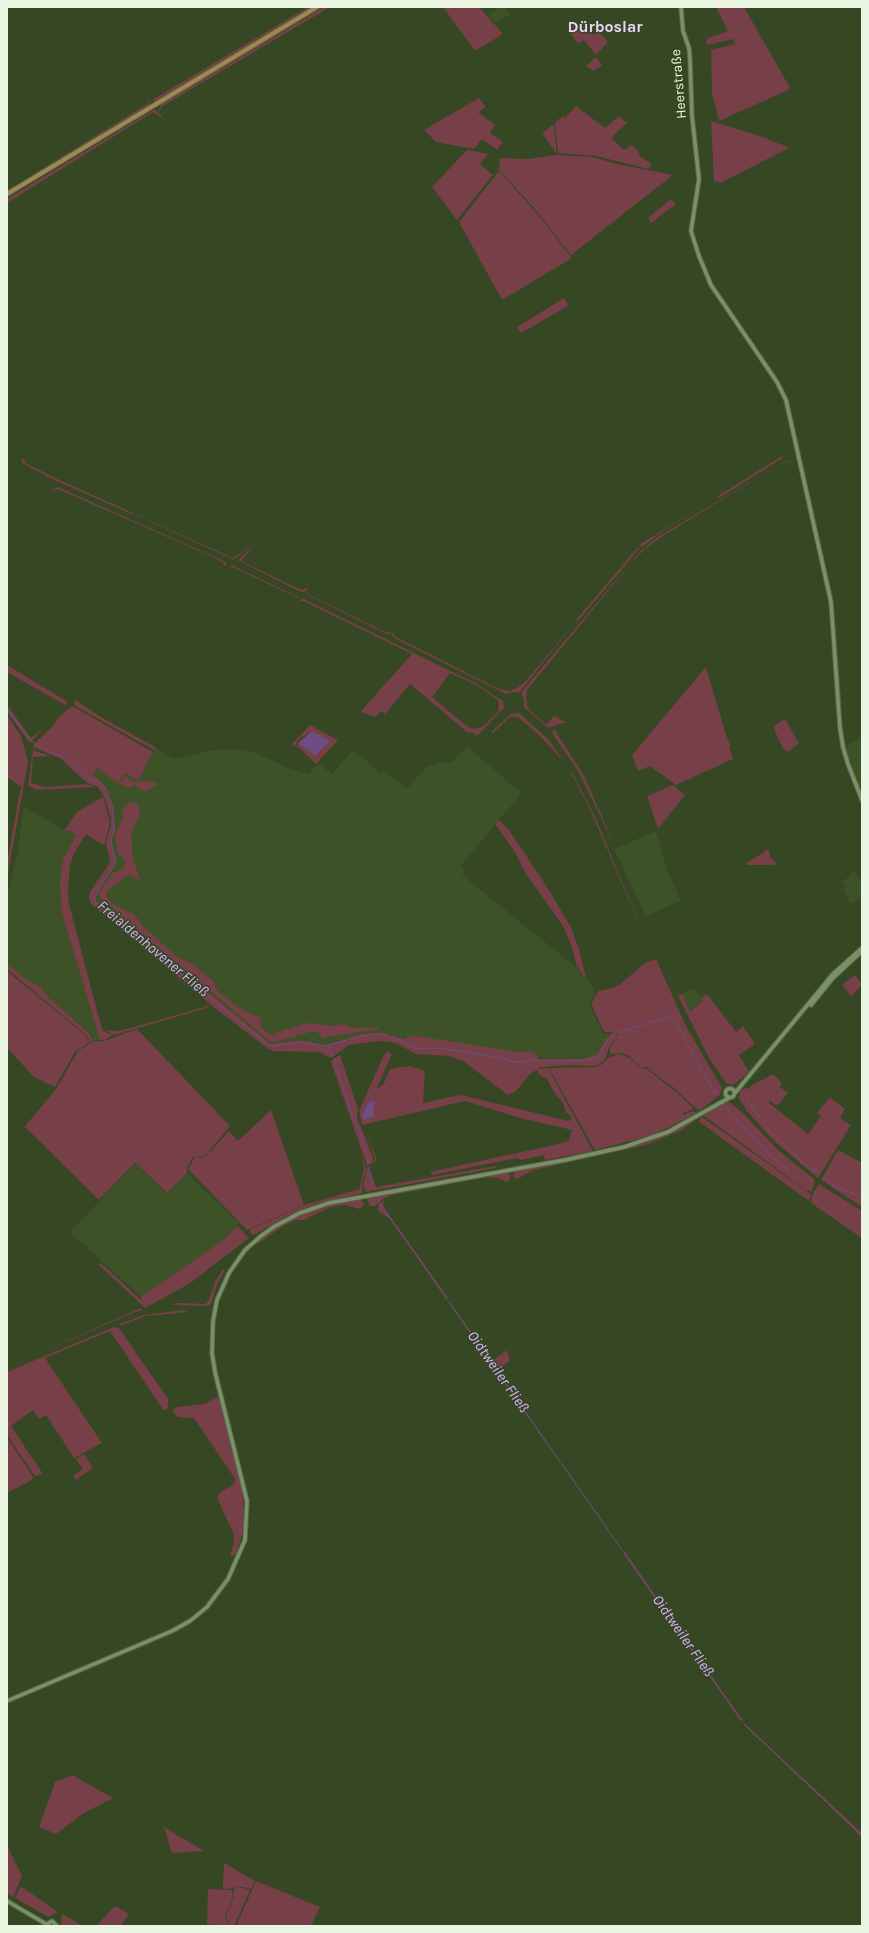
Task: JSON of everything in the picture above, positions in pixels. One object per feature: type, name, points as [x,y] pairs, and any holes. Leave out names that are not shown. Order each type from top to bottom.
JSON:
[{"type":"main road","points":[[7,194],[317,7]]},
{"type":"main road","name":"Heerstraße","points":[[681,7],[682,31],[689,48],[692,116],[698,159],[699,179],[691,231],[698,256],[711,285],[780,386],[790,414],[832,602],[840,728],[848,764],[862,800]]},
{"type":"main road","points":[[793,1025],[834,974],[862,948]]},
{"type":"main road","points":[[7,1701],[190,1621],[206,1607],[228,1579],[244,1540],[247,1501],[215,1372],[212,1353],[212,1332],[217,1300],[222,1287],[237,1261],[254,1242],[278,1224],[306,1211],[329,1203],[565,1160],[624,1147],[668,1132],[733,1096],[746,1078],[833,978],[862,951]]},
{"type":"main road","points":[[717,1104],[728,1089],[732,1089],[746,1078]]},
{"type":"main road","points":[[732,1089],[735,1093]]},
{"type":"main road","points":[[725,1093],[729,1098]]},
{"type":"main road","points":[[7,1901],[46,1925],[52,1921],[57,1926]]},
{"type":"shaded area","points":[[308,7],[312,7],[156,101],[152,100]]},
{"type":"shaded area","points":[[324,7],[330,7],[161,107],[160,113],[160,105]]},
{"type":"shaded area","points":[[443,7],[479,7],[503,34],[475,51]]},
{"type":"shaded area","points":[[500,7],[506,7],[510,15],[495,22],[489,15]]},
{"type":"shaded area","points":[[716,7],[744,7],[790,88],[719,121],[712,93],[711,50],[735,44],[733,39],[707,45],[706,39],[728,31]]},
{"type":"shaded area","points":[[573,23],[586,28],[594,35],[599,32],[608,42],[596,55],[584,40],[578,43],[571,35],[567,28]]},
{"type":"shaded area","points":[[596,57],[602,65],[593,71],[586,66]]},
{"type":"shaded area","points":[[147,98],[150,102],[149,105],[20,182],[147,104],[149,102]]},
{"type":"shaded area","points":[[479,98],[486,107],[478,112],[495,125],[490,133],[503,142],[497,150],[482,139],[474,149],[436,142],[424,130]]},
{"type":"shaded area","points":[[576,106],[605,128],[619,116],[627,123],[611,138],[624,150],[631,145],[640,152],[638,155],[652,164],[648,169],[596,156],[558,153],[555,122],[563,116],[565,118]]},
{"type":"shaded area","points":[[153,110],[156,110],[165,120],[153,112],[7,203],[7,199]]},
{"type":"shaded area","points":[[711,121],[763,137],[789,148],[720,183],[714,181]]},
{"type":"shaded area","points":[[554,124],[556,145],[556,153],[542,133]]},
{"type":"shaded area","points":[[467,150],[488,154],[480,164],[493,175],[457,220],[432,187]]},
{"type":"shaded area","points":[[556,155],[593,157],[617,164],[673,175],[571,255],[534,208],[499,170],[500,158],[529,159]]},
{"type":"shaded area","points":[[499,171],[540,217],[572,258],[502,300],[459,222]]},
{"type":"shaded area","points":[[671,199],[676,204],[651,223],[648,218]]},
{"type":"shaded area","points":[[564,298],[568,306],[521,333],[517,327]]},
{"type":"shaded area","points":[[788,398],[833,597],[841,697],[842,703],[849,701],[843,704],[840,703],[835,627],[830,588]]},
{"type":"shaded area","points":[[785,454],[781,459],[719,498],[718,496]]},
{"type":"shaded area","points":[[24,458],[25,463],[53,477],[133,513],[138,511],[132,514],[54,480],[22,463],[21,461]]},
{"type":"shaded area","points":[[785,461],[792,462],[785,462],[777,466],[661,537],[644,550],[632,562],[527,690],[526,699],[528,708],[546,725],[554,716],[566,722],[548,728],[524,707],[524,699],[521,694],[524,689],[640,552],[656,538]]},
{"type":"shaded area","points":[[58,487],[226,562],[226,565],[223,566],[224,563],[206,554],[58,489],[48,494]]},
{"type":"shaded area","points":[[717,497],[660,533],[642,547],[639,545]]},
{"type":"shaded area","points":[[140,510],[138,514],[141,517],[233,558],[252,545],[235,559],[232,559],[140,517],[137,515]]},
{"type":"shaded area","points":[[254,545],[241,561],[301,590],[309,587],[305,592],[301,592],[239,561],[241,557]]},
{"type":"shaded area","points":[[638,547],[639,549],[578,621],[576,620]]},
{"type":"shaded area","points":[[232,565],[298,598],[235,568],[229,567],[218,574]]},
{"type":"shaded area","points":[[310,588],[308,593],[309,595],[388,633],[393,630],[390,634],[387,634],[309,596],[307,594]]},
{"type":"shaded area","points":[[302,598],[473,682],[503,701],[504,708],[477,736],[472,732],[467,732],[410,684],[385,714],[381,711],[376,717],[363,713],[361,711],[412,654],[303,601],[300,601],[287,615]],"holes":[[[450,673],[474,684],[498,700],[499,707],[498,712],[482,727],[475,729],[468,727],[432,697]]]},
{"type":"shaded area","points":[[576,621],[519,693],[512,692],[506,694],[396,639],[392,635],[394,631],[394,636],[499,689],[509,691],[517,688],[525,682]]},
{"type":"shaded area","points":[[7,665],[68,702],[45,727],[65,705],[7,672]]},
{"type":"shaded area","points":[[706,667],[727,738],[731,746],[729,747],[733,759],[676,785],[650,766],[638,771],[632,755]]},
{"type":"shaded area","points":[[75,700],[101,717],[155,747],[154,750],[77,707],[74,703]]},
{"type":"shaded area","points":[[7,705],[31,738],[43,729],[30,743],[7,712]]},
{"type":"shaded area","points":[[72,706],[153,752],[138,781],[125,773],[118,783],[97,768],[93,775],[106,787],[113,807],[115,829],[111,843],[116,860],[115,866],[98,891],[95,901],[108,909],[116,919],[130,926],[147,945],[155,947],[163,957],[171,960],[185,976],[197,983],[271,1044],[300,1040],[325,1045],[362,1034],[380,1032],[405,1039],[416,1036],[518,1052],[531,1052],[536,1054],[538,1059],[584,1059],[597,1054],[607,1038],[613,1032],[616,1032],[618,1037],[610,1045],[604,1061],[598,1065],[589,1066],[570,1065],[541,1067],[530,1074],[516,1091],[508,1095],[463,1061],[449,1056],[416,1054],[396,1043],[379,1041],[349,1045],[331,1058],[319,1052],[273,1051],[267,1048],[211,1005],[91,904],[89,898],[90,892],[110,862],[106,843],[111,825],[111,818],[105,799],[98,787],[87,783],[61,759],[33,747],[36,742],[53,726],[57,719]]},
{"type":"shaded area","points":[[519,713],[549,740],[564,762],[541,737],[518,717],[510,717],[493,733],[491,732],[511,714]]},
{"type":"shaded area","points":[[7,715],[21,736],[28,762],[7,879],[7,862],[21,787],[7,777]]},
{"type":"shaded area","points":[[785,719],[799,743],[788,752],[783,749],[774,729],[774,726]]},
{"type":"shaded area","points":[[310,725],[338,740],[316,764],[297,746],[298,743],[315,756],[312,731],[298,740],[295,747],[292,744]]},
{"type":"shaded area","points":[[554,729],[583,774],[616,848],[578,771],[552,733]]},
{"type":"shaded area","points":[[312,731],[330,741],[315,756],[298,743]]},
{"type":"shaded area","points":[[862,737],[862,784],[858,786],[845,746]]},
{"type":"shaded area","points":[[155,747],[173,759],[218,749],[256,753],[288,768],[308,774],[319,764],[332,774],[353,750],[381,773],[384,770],[407,789],[426,767],[439,763],[451,763],[467,747],[522,793],[461,865],[466,870],[462,875],[577,968],[582,978],[588,980],[594,989],[595,993],[589,1004],[603,1034],[614,1033],[607,1038],[597,1054],[584,1059],[533,1058],[440,1047],[380,1032],[362,1034],[325,1045],[300,1040],[271,1044],[197,983],[185,976],[171,960],[163,957],[155,947],[147,945],[130,926],[116,919],[112,913],[95,901],[98,891],[115,866],[111,840],[115,821],[107,791],[93,775],[97,768],[118,782],[125,773],[138,781]]},
{"type":"shaded area","points":[[33,750],[51,756],[33,757],[31,782],[34,784],[46,787],[86,784],[95,787],[36,790],[28,785]]},
{"type":"shaded area","points":[[569,768],[596,819],[654,958],[592,814]]},
{"type":"shaded area","points":[[125,776],[128,777],[128,780],[134,782],[150,781],[157,783],[157,785],[145,791],[140,790],[135,785],[129,788],[119,783]]},
{"type":"shaded area","points":[[673,785],[685,795],[658,829],[647,796]]},
{"type":"shaded area","points":[[103,797],[110,822],[105,844],[102,845],[86,834],[73,856],[70,865],[68,888],[69,904],[100,1022],[103,1031],[112,1035],[105,1040],[100,1040],[61,910],[60,882],[63,859],[76,835],[71,831],[64,831],[77,812]]},
{"type":"shaded area","points":[[129,803],[135,803],[139,806],[140,814],[131,833],[133,859],[141,881],[131,876],[126,876],[107,891],[106,896],[116,906],[134,914],[142,925],[177,957],[193,964],[213,981],[218,992],[244,1011],[261,1018],[260,1027],[274,1037],[275,1033],[307,1023],[335,1026],[342,1024],[353,1028],[378,1027],[378,1029],[322,1038],[320,1034],[314,1031],[274,1042],[270,1041],[129,923],[119,917],[119,913],[99,897],[98,894],[113,873],[123,869],[126,861],[117,853],[115,835],[123,817],[122,810]]},
{"type":"shaded area","points":[[24,806],[64,831],[71,831],[76,834],[63,859],[60,900],[61,910],[100,1040],[93,1041],[89,1033],[48,997],[41,987],[25,979],[7,963],[7,896],[17,856]]},
{"type":"shaded area","points":[[499,820],[509,830],[545,884],[571,927],[579,949],[586,978],[583,977],[576,964],[572,947],[563,926],[526,874],[513,849],[495,824]]},
{"type":"shaded area","points":[[656,831],[667,869],[681,901],[646,916],[614,849]]},
{"type":"shaded area","points":[[765,850],[769,850],[770,857],[776,862],[775,865],[747,865],[747,862],[763,853]]},
{"type":"shaded area","points":[[853,871],[862,881],[862,898],[851,904],[843,889],[846,887],[843,881],[851,875]]},
{"type":"shaded area","points":[[656,959],[687,1028],[722,1088],[720,1095],[699,1111],[674,1088],[646,1067],[640,1067],[629,1056],[622,1053],[610,1054],[610,1047],[618,1037],[618,1034],[616,1032],[604,1032],[591,1004],[598,991],[619,985],[645,963]]},
{"type":"shaded area","points":[[7,963],[25,979],[41,987],[48,997],[89,1033],[93,1041],[91,1042],[84,1033],[7,969]]},
{"type":"shaded area","points":[[7,971],[83,1033],[90,1042],[75,1052],[55,1087],[34,1077],[7,1048]]},
{"type":"shaded area","points":[[855,975],[862,985],[851,996],[842,985]]},
{"type":"shaded area","points":[[694,988],[703,1001],[689,1011],[682,994]]},
{"type":"shaded area","points":[[682,994],[690,1011],[703,1001],[701,998],[707,994],[736,1032],[743,1026],[755,1044],[739,1055],[749,1072],[736,1083],[732,1085],[726,1083],[709,1058],[678,996]]},
{"type":"shaded area","points":[[208,1004],[209,1006],[207,1008],[114,1035],[104,1030],[116,1031],[131,1028],[208,1006]]},
{"type":"shaded area","points":[[137,1029],[230,1126],[205,1156],[193,1157],[187,1168],[187,1173],[167,1193],[135,1163],[99,1200],[25,1127],[7,1148],[56,1089],[78,1051],[92,1042],[104,1041]]},
{"type":"shaded area","points":[[387,1051],[392,1054],[377,1088],[383,1085],[390,1069],[410,1066],[425,1071],[423,1103],[460,1095],[569,1121],[572,1118],[565,1110],[564,1104],[555,1094],[547,1079],[538,1074],[537,1069],[548,1068],[593,1151],[545,1160],[544,1155],[521,1160],[517,1158],[433,1175],[430,1172],[563,1143],[569,1140],[572,1130],[520,1118],[465,1101],[362,1125],[359,1111]]},
{"type":"shaded area","points":[[619,1054],[630,1058],[639,1067],[647,1069],[679,1094],[694,1109],[683,1113],[683,1115],[692,1111],[697,1113],[653,1135],[595,1150],[549,1068],[594,1067],[601,1065],[608,1058]]},
{"type":"shaded area","points":[[340,1055],[358,1109],[358,1120],[373,1157],[372,1163],[367,1166],[331,1062]]},
{"type":"shaded area","points":[[773,1074],[782,1083],[769,1103],[808,1134],[821,1116],[817,1113],[830,1097],[845,1109],[840,1118],[851,1125],[818,1178],[774,1141],[745,1109],[739,1099],[740,1091],[747,1087],[748,1090],[751,1086]]},
{"type":"shaded area","points":[[780,1087],[788,1093],[777,1106],[770,1101]]},
{"type":"shaded area","points":[[374,1101],[375,1103],[373,1110],[375,1116],[364,1120],[362,1116],[368,1102]]},
{"type":"shaded area","points":[[728,1101],[742,1112],[778,1150],[815,1180],[812,1191],[806,1190],[704,1116],[704,1114]]},
{"type":"shaded area","points":[[271,1110],[304,1205],[247,1230],[188,1169],[195,1157],[205,1157],[229,1131],[238,1141]]},
{"type":"shaded area","points":[[701,1116],[682,1130],[646,1145],[534,1170],[517,1179],[513,1176],[516,1171],[604,1153],[644,1143],[677,1129]]},
{"type":"shaded area","points":[[702,1117],[811,1194],[809,1201],[698,1121]]},
{"type":"shaded area","points":[[366,1132],[377,1159],[369,1169],[376,1187],[495,1166],[496,1168],[366,1192],[363,1185],[367,1168],[372,1165],[375,1159]]},
{"type":"shaded area","points":[[838,1150],[862,1163],[862,1207],[821,1180]]},
{"type":"shaded area","points":[[361,1153],[366,1169],[362,1183],[362,1193],[316,1204],[285,1217],[254,1235],[250,1233],[250,1230],[253,1228],[305,1205],[359,1189],[364,1169]]},
{"type":"shaded area","points":[[135,1164],[167,1194],[187,1173],[239,1223],[223,1240],[141,1297],[70,1232]]},
{"type":"shaded area","points":[[506,1172],[510,1175],[510,1179],[507,1182],[497,1178],[488,1177],[392,1195],[383,1199],[375,1206],[370,1206],[367,1200],[368,1197]]},
{"type":"shaded area","points":[[819,1184],[862,1211],[862,1238],[811,1203],[813,1193]]},
{"type":"shaded area","points":[[361,1198],[364,1205],[360,1209],[344,1205],[331,1207],[303,1220],[296,1220],[283,1226],[259,1243],[256,1243],[269,1232],[300,1215],[341,1202]]},
{"type":"shaded area","points":[[385,1199],[383,1205],[385,1209],[448,1298],[447,1300],[390,1219],[378,1211],[378,1206]]},
{"type":"shaded area","points":[[237,1226],[249,1238],[189,1284],[145,1308],[99,1265],[101,1263],[141,1300],[141,1297],[223,1240]]},
{"type":"shaded area","points":[[223,1269],[225,1270],[217,1285],[211,1304],[208,1306],[175,1305],[175,1303],[205,1304],[208,1302],[215,1282]]},
{"type":"shaded area","points":[[449,1301],[492,1361],[507,1350],[510,1360],[498,1371],[622,1551],[449,1303]]},
{"type":"shaded area","points":[[141,1308],[142,1310],[7,1367]]},
{"type":"shaded area","points":[[184,1310],[188,1312],[146,1316],[120,1326],[120,1324],[144,1315]]},
{"type":"shaded area","points":[[114,1327],[119,1328],[168,1399],[168,1408],[164,1411],[110,1331],[45,1358],[102,1443],[74,1458],[46,1415],[39,1419],[33,1410],[11,1426],[43,1474],[35,1476],[7,1435],[7,1372]]},
{"type":"shaded area","points":[[220,1396],[239,1471],[243,1498],[244,1524],[242,1535],[236,1554],[230,1557],[234,1543],[234,1535],[218,1500],[218,1494],[234,1484],[235,1479],[194,1418],[178,1417],[172,1411],[177,1407],[204,1404]]},
{"type":"shaded area","points":[[9,1440],[33,1477],[32,1480],[7,1493],[7,1441]]},
{"type":"shaded area","points":[[84,1454],[93,1468],[76,1480],[73,1476],[83,1469],[76,1459]]},
{"type":"shaded area","points":[[624,1551],[741,1718],[743,1718],[743,1721],[741,1721],[623,1553]]},
{"type":"shaded area","points":[[744,1723],[829,1802],[827,1803],[744,1725]]},
{"type":"shaded area","points":[[72,1775],[113,1798],[84,1813],[56,1834],[39,1827],[55,1782]]},
{"type":"shaded area","points":[[830,1803],[862,1833],[862,1837],[828,1804]]},
{"type":"shaded area","points":[[164,1827],[204,1851],[172,1853]]},
{"type":"shaded area","points":[[7,1845],[22,1876],[13,1897],[7,1893]]},
{"type":"shaded area","points":[[224,1863],[255,1881],[251,1889],[243,1887],[223,1889]]},
{"type":"shaded area","points":[[256,1881],[320,1907],[311,1926],[236,1926]]},
{"type":"shaded area","points":[[20,1887],[58,1912],[48,1917],[15,1898]]},
{"type":"shaded area","points":[[236,1888],[250,1890],[234,1926],[229,1926],[226,1916],[234,1897],[233,1890]]},
{"type":"shaded area","points":[[208,1889],[232,1890],[233,1898],[225,1916],[228,1926],[207,1924]]},
{"type":"shaded area","points":[[115,1906],[129,1914],[120,1926],[96,1926]]},
{"type":"shaded area","points":[[62,1913],[82,1926],[64,1926],[61,1924]]},
{"type":"waterway","name":"Freialdenhovener Fließ","points":[[7,708],[29,739],[41,748],[66,758],[92,781],[98,780],[105,788],[113,807],[114,829],[111,842],[116,862],[94,898],[95,901],[109,911],[116,920],[132,929],[147,946],[155,949],[160,956],[170,961],[185,977],[196,983],[209,997],[269,1045],[276,1046],[299,1042],[325,1046],[362,1036],[378,1034],[400,1040],[416,1049],[439,1048],[503,1058],[513,1062],[528,1061],[531,1059],[543,1062]]},
{"type":"waterway","points":[[617,1033],[666,1017],[672,1018],[676,1022],[712,1089],[718,1093]]},
{"type":"waterway","points":[[600,1053],[608,1039],[616,1033]]},
{"type":"waterway","name":"Oidtweiler Fließ","points":[[329,1045],[332,1056]]},
{"type":"waterway","points":[[547,1061],[585,1060],[595,1058],[599,1055]]},
{"type":"waterway","name":"Oidtweiler Fließ","points":[[334,1059],[353,1118],[360,1131],[369,1160],[368,1164]]},
{"type":"waterway","points":[[713,1089],[716,1094]]},
{"type":"waterway","points":[[747,1100],[767,1128],[805,1165],[819,1173]]},
{"type":"waterway","points":[[724,1105],[769,1155],[788,1169]]},
{"type":"waterway","name":"Oidtweiler Fließ","points":[[369,1170],[375,1188]]},
{"type":"waterway","points":[[824,1177],[834,1186],[862,1197]]},
{"type":"waterway","name":"Oidtweiler Fließ","points":[[378,1197],[380,1204],[417,1256]]},
{"type":"waterway","name":"Oidtweiler Fließ","points":[[419,1259],[447,1299]]},
{"type":"waterway","name":"Oidtweiler Fließ","points":[[449,1302],[560,1462]]},
{"type":"waterway","name":"Oidtweiler Fließ","points":[[562,1464],[622,1550]]},
{"type":"waterway","name":"Oidtweiler Fließ","points":[[624,1552],[741,1720]]},
{"type":"waterway","name":"Oidtweiler Fließ","points":[[745,1725],[862,1836]]},
{"type":"district","name":"Dürboslar","points":[[605,27]]}]
